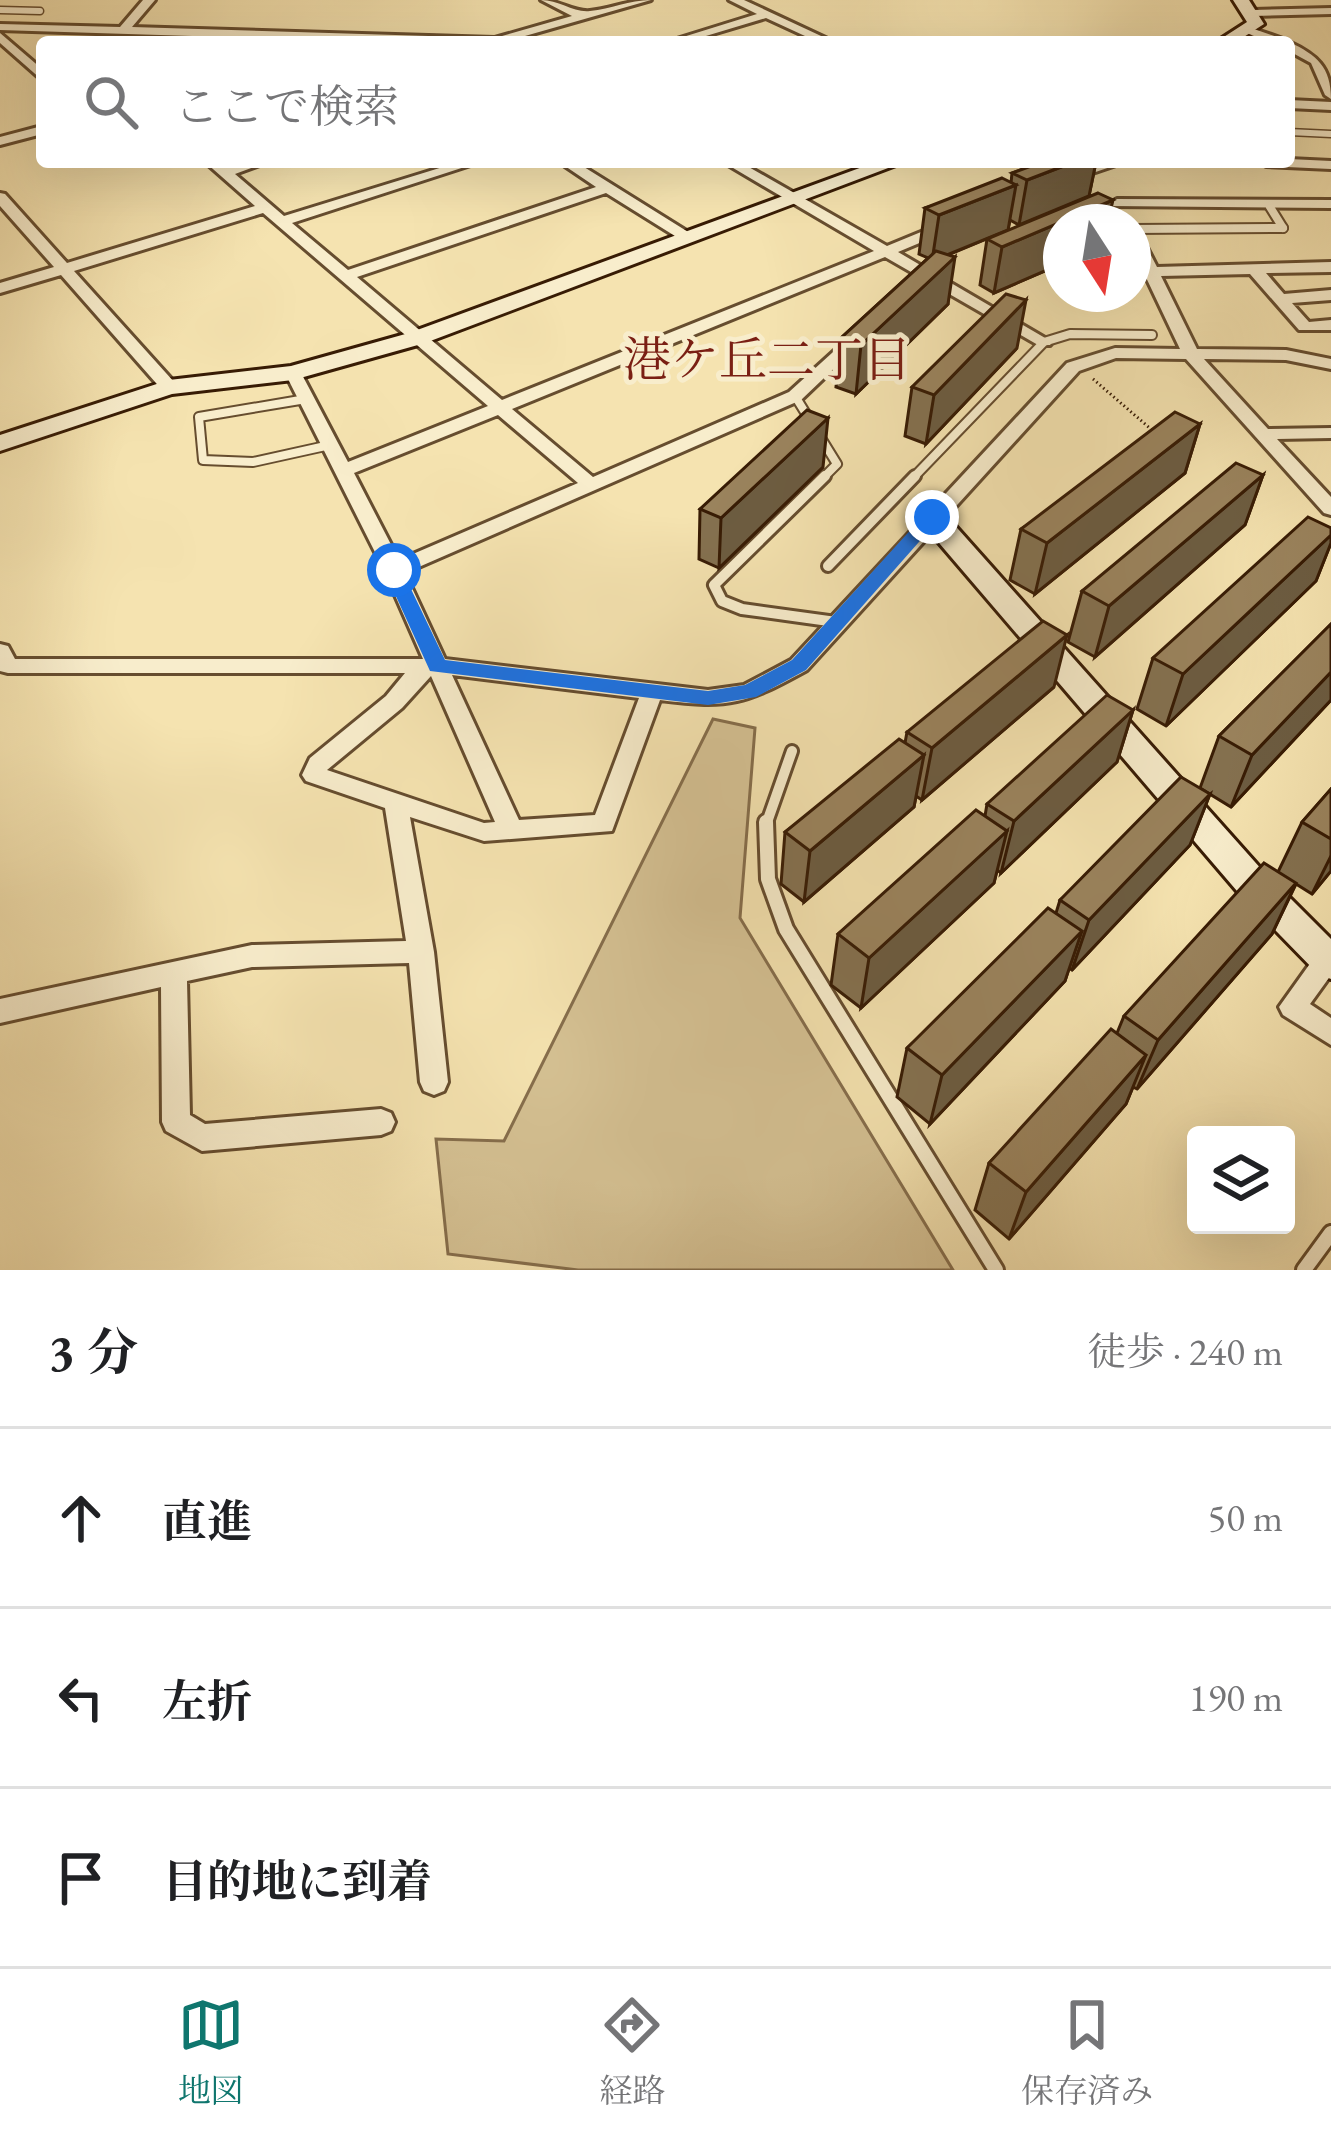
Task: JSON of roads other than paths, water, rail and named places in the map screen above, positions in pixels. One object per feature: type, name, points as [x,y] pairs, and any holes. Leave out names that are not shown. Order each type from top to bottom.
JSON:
[{"type":"street","points":[[125,28],[149,0]]},
{"type":"street","points":[[547,0],[584,17]]},
{"type":"street","points":[[521,36],[645,0]]},
{"type":"street","points":[[735,0],[814,36]]},
{"type":"street","points":[[1248,15],[1331,11]]},
{"type":"street","points":[[694,36],[766,15]]},
{"type":"street","points":[[1248,15],[1272,36]]},
{"type":"street","points":[[0,27],[291,36]]},
{"type":"street","points":[[57,27],[66,36]]},
{"type":"street","points":[[0,37],[36,70]]},
{"type":"street","points":[[1295,49],[1316,61],[1331,95]]},
{"type":"street","points":[[1295,104],[1331,106]]},
{"type":"street","points":[[0,141],[36,132]]},
{"type":"street","points":[[1295,163],[1331,165]]},
{"type":"street","points":[[219,168],[590,484]]},
{"type":"street","points":[[282,221],[454,168]]},
{"type":"street","points":[[576,168],[688,238]]},
{"type":"street","points":[[741,168],[1044,342]]},
{"type":"street","points":[[0,443],[169,387],[292,374],[417,338],[878,168]]},
{"type":"street","points":[[1057,182],[1087,168]]},
{"type":"street","points":[[1097,168],[1117,202],[1331,204]]},
{"type":"street","points":[[346,276],[608,188]]},
{"type":"street","points":[[0,197],[169,387]]},
{"type":"street","points":[[0,288],[264,208]]},
{"type":"street","points":[[343,471],[951,225]]},
{"type":"street","points":[[1331,267],[1151,272],[1192,356],[1331,509]]},
{"type":"street","points":[[1256,272],[1305,327],[1331,325]]},
{"type":"street","points":[[910,290],[926,274]]},
{"type":"street","points":[[1280,299],[1331,295]]},
{"type":"street","points":[[394,570],[795,396],[877,320]]},
{"type":"street","points":[[3,663],[437,666],[708,698],[749,692],[799,665],[1073,367],[1115,353],[1286,356],[1331,364]]},
{"type":"street","points":[[292,374],[394,570],[512,830]]},
{"type":"street","points":[[1265,434],[1331,433]]},
{"type":"street","points":[[932,517],[1250,881],[1329,961],[1292,1007],[1331,1033]]},
{"type":"street","points":[[437,666],[418,673],[394,702],[318,764],[314,775],[484,832],[604,824],[652,693]]},
{"type":"street","points":[[396,803],[421,952],[434,1082]]},
{"type":"street","points":[[0,1011],[252,956],[421,952]]},
{"type":"street","points":[[174,972],[176,1122],[202,1138],[381,1122]]},
{"type":"lane","points":[[0,10],[40,11]]},
{"type":"lane","points":[[1295,132],[1331,134]]},
{"type":"lane","points":[[1151,232],[1283,228],[1268,204]]},
{"type":"lane","points":[[828,566],[1044,342],[1070,334],[1152,334]]},
{"type":"lane","points":[[795,396],[837,464],[714,585],[722,601],[742,609],[837,622]]},
{"type":"lane","points":[[306,399],[199,417],[203,460],[253,462],[330,446]]},
{"type":"lane","points":[[792,752],[764,817],[764,878],[786,929],[996,1270]]},
{"type":"lane","points":[[1304,1270],[1331,1233]]},
{"type":"district","name":"港ケ丘二丁目","points":[[767,359]]}]
